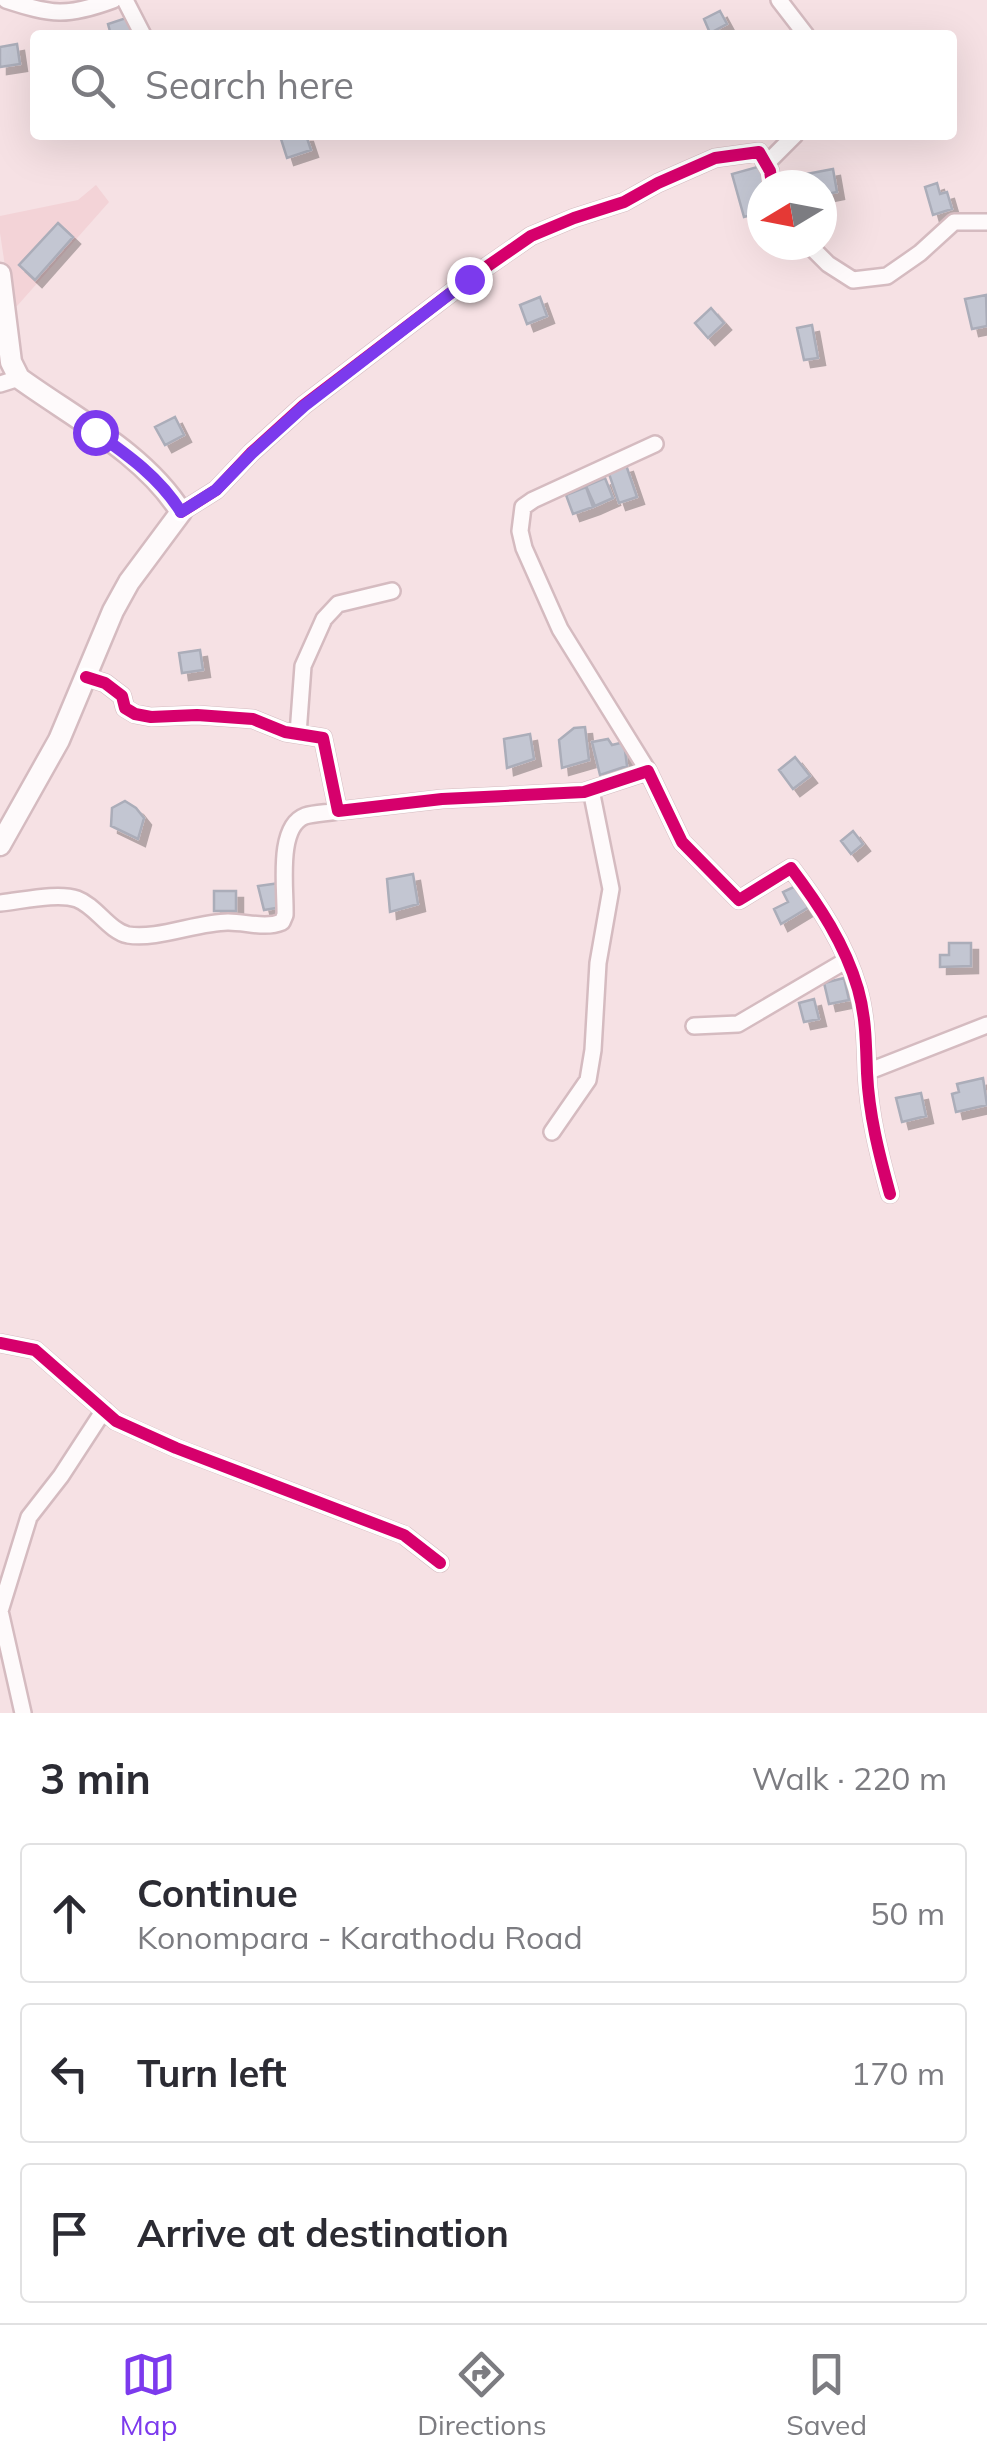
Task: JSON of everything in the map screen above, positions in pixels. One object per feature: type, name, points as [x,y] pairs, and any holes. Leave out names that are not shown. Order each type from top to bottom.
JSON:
[{"type":"main road","points":[[0,274],[10,381],[131,458],[168,492],[181,512],[113,610],[59,740],[0,845]]},
{"type":"street","points":[[6,0],[62,13],[113,0]]},
{"type":"street","points":[[125,0],[140,30]]},
{"type":"street","points":[[779,0],[802,30]]},
{"type":"street","points":[[766,164],[790,140]]},
{"type":"street","points":[[181,512],[216,490],[304,406],[531,236],[624,202],[715,158],[759,152],[769,170]]},
{"type":"street","points":[[824,260],[853,280],[887,276],[954,222],[987,222]]},
{"type":"street","points":[[655,444],[533,500],[523,508],[520,531],[524,548],[560,629],[648,771],[682,842],[738,900],[791,868],[818,902],[859,992],[868,1046],[874,1138],[890,1194]]},
{"type":"street","points":[[298,734],[302,666],[324,618],[338,604],[392,591]]},
{"type":"street","points":[[86,676],[106,683],[122,696],[126,708],[134,714],[253,719],[285,732],[323,738],[338,811]]},
{"type":"street","points":[[0,903],[76,898],[124,935],[218,922],[272,926],[282,922],[285,914],[286,844],[291,830],[306,815],[442,798],[584,792],[648,771]]},
{"type":"street","points":[[552,1132],[588,1080],[593,1050],[598,963],[611,889],[591,790]]},
{"type":"street","points":[[694,1026],[738,1024],[847,960]]},
{"type":"street","points":[[867,1072],[987,1024]]},
{"type":"street","points":[[0,1343],[35,1350],[116,1420],[176,1448],[404,1535],[440,1564]]},
{"type":"street","points":[[23,1713],[0,1611],[29,1517],[104,1410]]},
{"type":"shaded area","points":[[96,185],[109,202],[17,306],[11,306],[0,216],[78,200]]},
{"type":"building","points":[[720,11],[727,24],[709,30],[704,19]]},
{"type":"building","points":[[132,16],[136,30],[110,30],[108,24]]},
{"type":"building","points":[[17,44],[20,64],[0,67],[0,47]]},
{"type":"building","points":[[281,140],[308,140],[311,150],[287,158]]},
{"type":"building","points":[[761,166],[762,170],[747,170],[747,216],[744,217],[732,174]]},
{"type":"building","points":[[937,183],[940,194],[947,192],[952,209],[933,215],[925,187]]},
{"type":"building","points":[[58,223],[73,237],[35,280],[19,265]]},
{"type":"building","points":[[986,295],[987,326],[972,329],[965,299]]},
{"type":"building","points":[[540,297],[547,316],[527,324],[520,305]]},
{"type":"building","points":[[711,308],[724,323],[708,338],[695,323]]},
{"type":"building","points":[[812,325],[818,358],[804,360],[797,328]]},
{"type":"building","points":[[175,417],[184,435],[165,445],[155,427]]},
{"type":"building","points":[[626,465],[637,497],[619,503],[608,471]]},
{"type":"building","points":[[605,478],[613,498],[595,506],[586,486]]},
{"type":"building","points":[[586,487],[593,507],[573,514],[566,495]]},
{"type":"building","points":[[200,650],[203,670],[182,673],[179,653]]},
{"type":"building","points":[[585,727],[589,760],[562,768],[559,740],[574,728]]},
{"type":"building","points":[[530,734],[534,759],[507,768],[504,739]]},
{"type":"building","points":[[608,739],[612,745],[624,742],[627,766],[600,775],[592,742]]},
{"type":"building","points":[[795,757],[810,776],[793,789],[779,770]]},
{"type":"building","points":[[125,801],[144,818],[138,839],[111,826],[112,808]]},
{"type":"building","points":[[853,831],[863,844],[851,854],[841,841]]},
{"type":"building","points":[[413,874],[418,904],[390,912],[387,879]]},
{"type":"building","points":[[280,883],[282,907],[264,910],[258,886]]},
{"type":"building","points":[[798,885],[809,907],[781,924],[774,909],[788,902],[783,892]]},
{"type":"building","points":[[214,891],[236,891],[236,911],[214,911]]},
{"type":"building","points":[[949,943],[971,943],[971,966],[940,967],[940,955],[949,955]]},
{"type":"building","points":[[844,978],[849,1000],[829,1004],[824,983]]},
{"type":"building","points":[[814,999],[819,1019],[804,1022],[799,1003]]},
{"type":"building","points":[[983,1078],[987,1105],[956,1112],[952,1094],[959,1092],[957,1084]]},
{"type":"building","points":[[921,1093],[926,1116],[902,1122],[896,1098]]},
{"type":"cycle path","points":[[181,512],[216,490],[304,405],[531,236],[624,202],[715,158],[759,152],[769,170]]},
{"type":"cycle path","points":[[86,677],[105,683],[122,696],[125,708],[135,714],[253,719],[285,732],[323,738],[338,811],[442,799],[584,792],[648,771],[682,842],[739,900],[791,868],[830,926],[853,972],[861,1000],[870,1104],[890,1194]]},
{"type":"cycle path","points":[[0,1343],[35,1350],[116,1421],[176,1448],[404,1535],[440,1563]]},
{"type":"route","points":[[95,432],[147,471],[181,512],[216,490],[304,406],[469,279]]}]
